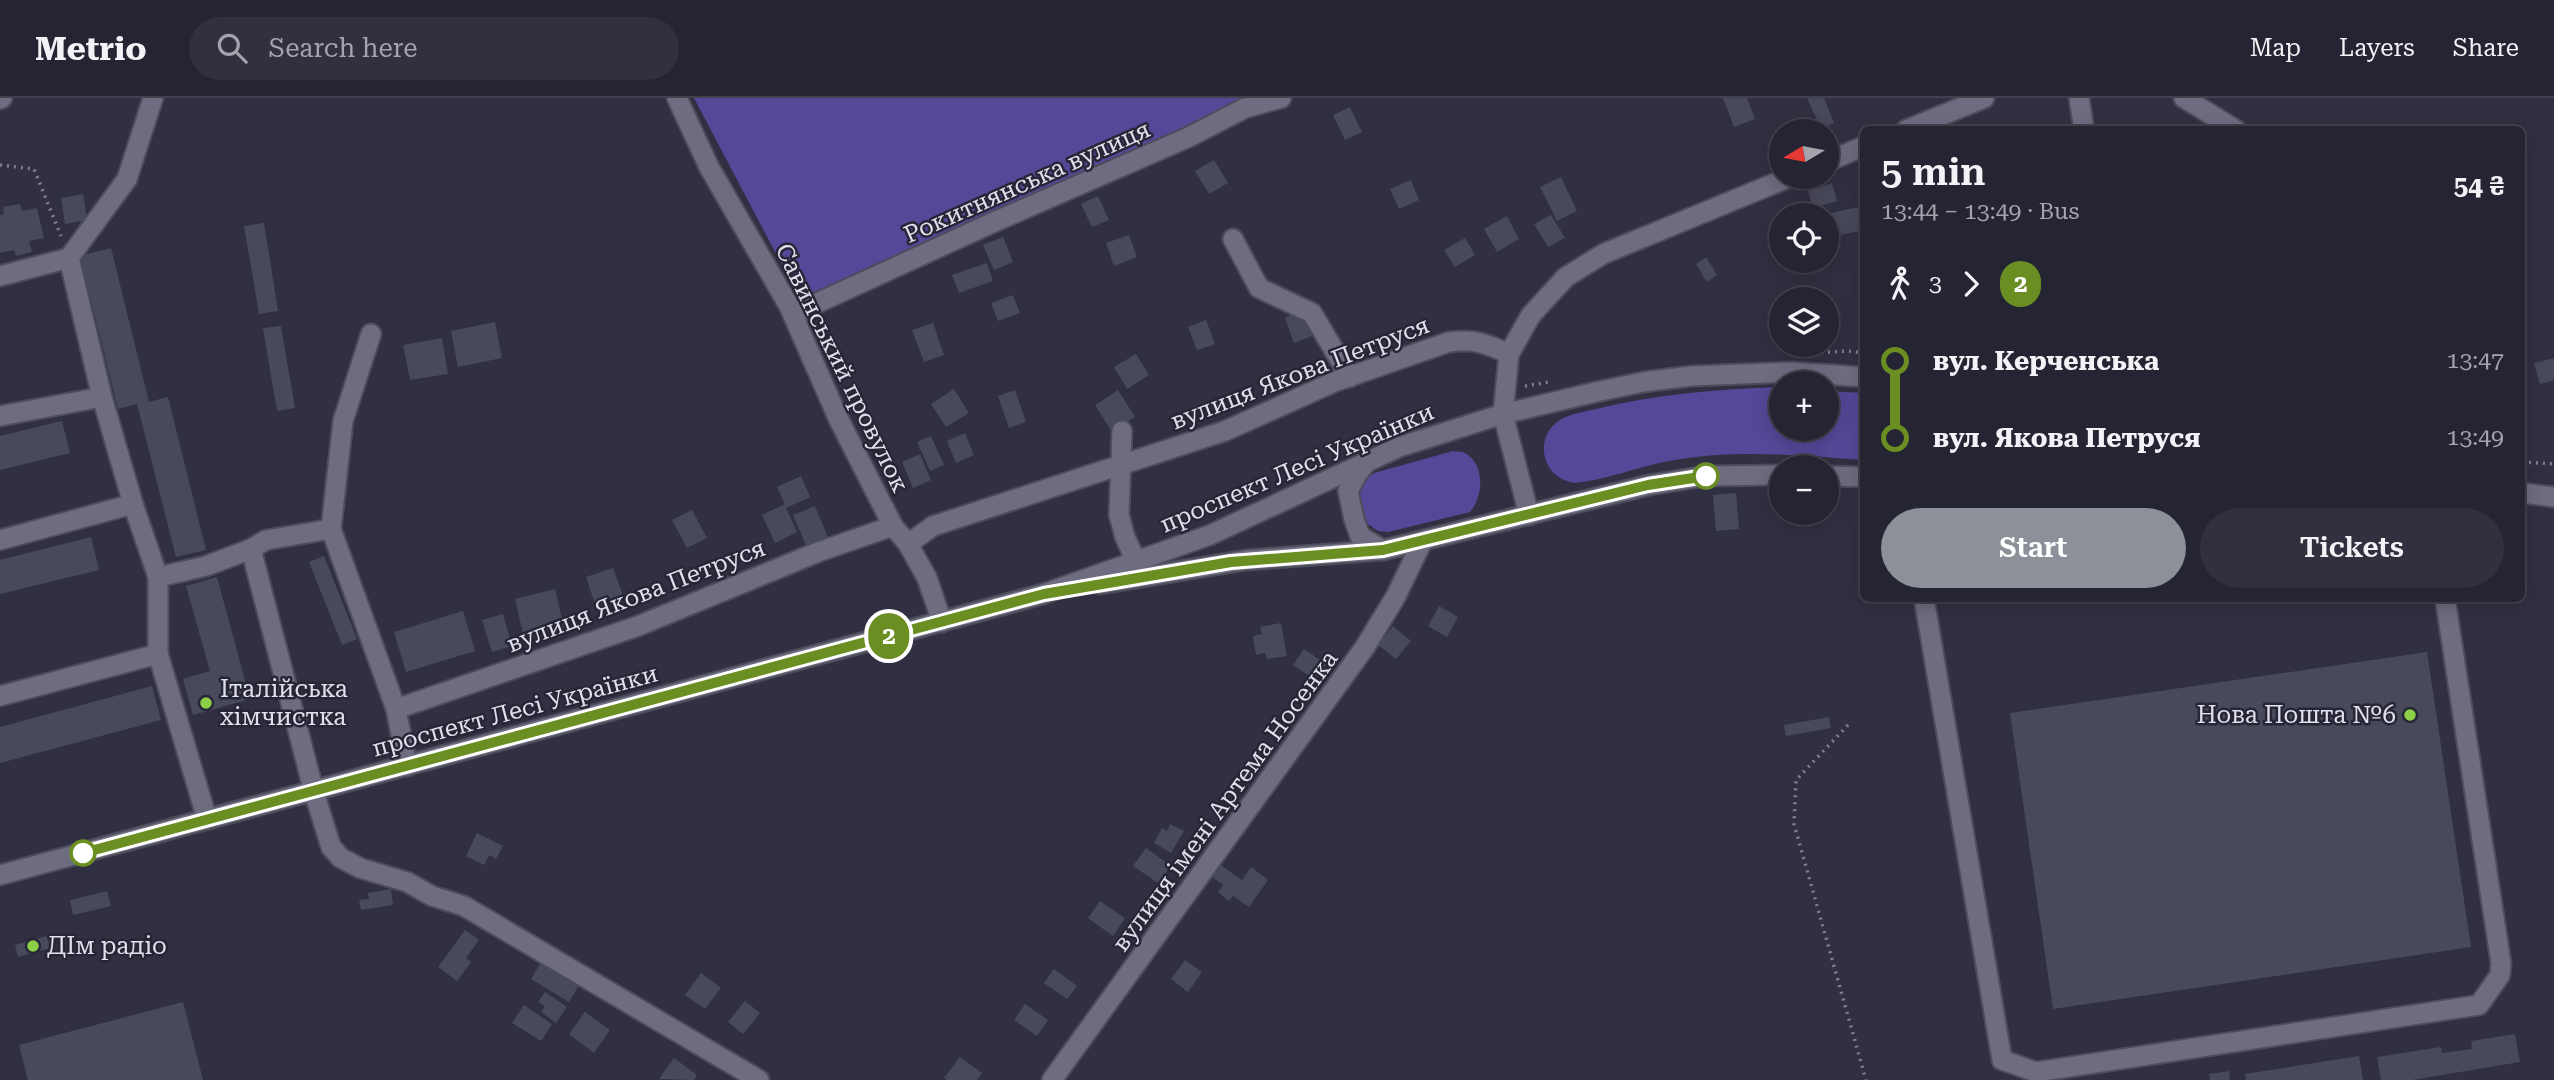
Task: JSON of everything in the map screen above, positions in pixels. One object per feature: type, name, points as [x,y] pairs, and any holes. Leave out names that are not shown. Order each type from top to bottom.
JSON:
[{"type":"street","points":[[0,276],[69,258],[127,179],[153,98]]},
{"type":"street","name":"Савинський провулок","points":[[677,98],[709,167],[793,314],[839,420],[893,526],[908,544],[927,578],[942,622]]},
{"type":"street","name":"Рокитнянська вулиця","points":[[793,314],[1189,137],[1245,108],[1281,98]]},
{"type":"street","points":[[1916,126],[1984,98]]},
{"type":"street","points":[[2079,98],[2083,126]]},
{"type":"street","points":[[2184,98],[2230,126]]},
{"type":"street","points":[[1839,157],[1860,148]]},
{"type":"street","points":[[1529,515],[1503,414],[1508,354],[1531,315],[1566,278],[1594,260],[1769,186]]},
{"type":"street","points":[[1233,239],[1259,288],[1312,313],[1350,377]]},
{"type":"street","points":[[69,258],[102,397],[133,504],[158,577],[158,654],[207,819]]},
{"type":"street","points":[[370,334],[343,421],[331,529],[396,709],[407,766]]},
{"type":"street","name":"вулиця Якова Петруся","points":[[908,544],[933,526],[1225,431],[1350,377],[1449,342],[1468,340],[1485,343],[1508,354]]},
{"type":"street","name":"проспект Лесі Українки","points":[[0,875],[1044,594],[1233,526],[1372,458],[1503,414],[1595,391],[1690,376],[1792,372],[1860,377]]},
{"type":"street","points":[[0,416],[102,397]]},
{"type":"street","points":[[1122,431],[1119,515],[1136,561]]},
{"type":"street","points":[[1372,458],[1357,474],[1348,491],[1360,536],[1383,550]]},
{"type":"street","name":"проспект Лесі Українки","points":[[1044,594],[1236,562],[1383,550],[1649,484],[1706,476],[1769,475]]},
{"type":"street","points":[[1839,476],[1860,477]]},
{"type":"street","points":[[2525,494],[2554,496]]},
{"type":"street","points":[[0,540],[133,504]]},
{"type":"street","name":"вулиця Якова Петруся","points":[[396,709],[560,655],[818,552],[893,526]]},
{"type":"street","points":[[158,577],[205,566],[251,550],[266,540],[331,529]]},
{"type":"street","name":"вулиця імені Артема Носенка","points":[[1052,1080],[1365,647],[1396,596],[1422,542]]},
{"type":"street","points":[[251,550],[314,792],[331,846],[341,858],[360,868],[407,882],[432,896],[464,906],[759,1080]]},
{"type":"street","points":[[1925,602],[2001,1060],[2036,1072],[2479,1005],[2500,975],[2501,962],[2446,602]]},
{"type":"street","points":[[0,696],[158,654]]},
{"type":"path","points":[[0,165],[34,169],[69,258]]},
{"type":"path","points":[[2525,462],[2554,464]]},
{"type":"path","points":[[1848,725],[1796,780],[1794,824],[1866,1080]]},
{"type":"shaded area","points":[[694,98],[1257,98],[1231,105],[803,305]]},
{"type":"shaded area","points":[[1769,388],[1769,441],[1839,441],[1839,392],[1860,393],[1860,460],[1839,458],[1839,455],[1717,455],[1669,461],[1574,483],[1557,476],[1551,470],[1546,461],[1544,445],[1549,431],[1560,420],[1575,414],[1665,396]]},
{"type":"shaded area","points":[[1453,451],[1464,452],[1472,458],[1479,473],[1480,490],[1470,512],[1388,532],[1378,531],[1362,520],[1357,489],[1364,480],[1374,473]]},
{"type":"building","points":[[1723,98],[1747,98],[1755,119],[1734,127]]},
{"type":"building","points":[[1807,98],[1824,98],[1832,119],[1816,119]]},
{"type":"building","points":[[1350,107],[1362,132],[1345,140],[1333,115]]},
{"type":"building","points":[[1214,160],[1228,183],[1209,194],[1195,171]]},
{"type":"building","points":[[1561,177],[1577,211],[1557,221],[1540,187]]},
{"type":"building","points":[[1411,180],[1419,200],[1399,209],[1390,189]]},
{"type":"building","points":[[1834,189],[1837,201],[1812,203],[1808,191]]},
{"type":"building","points":[[83,194],[87,220],[65,224],[61,198]]},
{"type":"building","points":[[1098,196],[1109,220],[1092,227],[1081,204]]},
{"type":"building","points":[[20,204],[22,211],[37,208],[44,238],[29,241],[32,252],[16,256],[14,250],[0,253],[0,215],[4,214],[3,207]]},
{"type":"building","points":[[1859,207],[1860,231],[1839,235],[1839,211]]},
{"type":"building","points":[[1551,215],[1565,238],[1548,247],[1534,224]]},
{"type":"building","points":[[1507,216],[1519,239],[1497,252],[1484,229]]},
{"type":"building","points":[[264,223],[278,311],[259,314],[244,226]]},
{"type":"building","points":[[1129,235],[1137,257],[1114,266],[1106,243]]},
{"type":"building","points":[[1003,237],[1013,262],[994,270],[983,245]]},
{"type":"building","points":[[1465,238],[1475,255],[1455,267],[1444,250]]},
{"type":"building","points":[[111,248],[149,402],[168,397],[206,550],[176,557],[137,404],[118,409],[80,256]]},
{"type":"building","points":[[1706,257],[1717,275],[1707,282],[1696,264]]},
{"type":"building","points":[[987,263],[993,281],[959,293],[952,275]]},
{"type":"building","points":[[1013,295],[1020,313],[998,321],[991,303]]},
{"type":"building","points":[[1303,311],[1312,336],[1294,343],[1285,318]]},
{"type":"building","points":[[1206,320],[1215,344],[1197,350],[1188,327]]},
{"type":"building","points":[[495,322],[502,358],[458,367],[451,331]]},
{"type":"building","points":[[933,323],[944,355],[924,362],[912,330]]},
{"type":"building","points":[[281,326],[295,408],[277,411],[263,328]]},
{"type":"building","points":[[442,338],[448,374],[410,380],[403,345]]},
{"type":"building","points":[[1136,354],[1149,375],[1127,389],[1114,367]]},
{"type":"building","points":[[2554,358],[2554,380],[2540,384],[2534,363]]},
{"type":"building","points":[[954,389],[969,413],[946,427],[931,404]]},
{"type":"building","points":[[1015,390],[1026,422],[1009,428],[998,396]]},
{"type":"building","points":[[1118,390],[1135,417],[1112,432],[1095,405]]},
{"type":"building","points":[[62,421],[70,453],[0,470],[0,436]]},
{"type":"building","points":[[965,433],[974,455],[956,463],[947,441]]},
{"type":"building","points":[[931,436],[944,465],[930,471],[917,442]]},
{"type":"building","points":[[920,454],[931,480],[913,488],[902,462]]},
{"type":"building","points":[[801,476],[810,497],[786,508],[797,532],[775,543],[762,515],[785,504],[777,487]]},
{"type":"building","points":[[1736,493],[1739,529],[1716,531],[1713,495]]},
{"type":"building","points":[[815,506],[829,540],[808,550],[793,515]]},
{"type":"building","points":[[692,510],[707,538],[687,548],[672,520]]},
{"type":"building","points":[[91,537],[99,570],[0,594],[0,560]]},
{"type":"building","points":[[324,556],[357,639],[342,645],[309,562]]},
{"type":"building","points":[[613,568],[625,601],[597,610],[586,577]]},
{"type":"building","points":[[217,577],[250,699],[193,715],[183,679],[210,671],[186,586]]},
{"type":"building","points":[[555,589],[564,628],[524,638],[515,599]]},
{"type":"building","points":[[1439,606],[1458,617],[1447,637],[1428,626]]},
{"type":"building","points":[[463,611],[475,651],[406,672],[394,632]]},
{"type":"building","points":[[503,614],[512,646],[492,652],[482,620]]},
{"type":"building","points":[[1281,623],[1287,656],[1267,659],[1265,653],[1256,655],[1253,636],[1262,634],[1260,627]]},
{"type":"building","points":[[1393,626],[1411,641],[1396,659],[1378,645]]},
{"type":"building","points":[[1304,649],[1326,664],[1315,680],[1293,665]]},
{"type":"building","points":[[2427,652],[2471,947],[2053,1009],[2010,713]]},
{"type":"building","points":[[152,686],[161,720],[0,763],[0,727]]},
{"type":"building","points":[[1829,717],[1831,728],[1786,736],[1784,725]]},
{"type":"building","points":[[1170,824],[1184,831],[1171,853],[1154,843],[1162,828],[1167,831]]},
{"type":"building","points":[[477,833],[503,846],[496,859],[489,855],[484,865],[466,856]]},
{"type":"building","points":[[1146,848],[1171,866],[1158,883],[1133,866]]},
{"type":"building","points":[[1218,863],[1242,880],[1251,867],[1268,880],[1249,907],[1233,896],[1229,901],[1218,892],[1223,885],[1209,875]]},
{"type":"building","points":[[391,889],[393,905],[361,910],[359,900],[369,899],[368,893]]},
{"type":"building","points":[[107,891],[111,906],[73,915],[70,900]]},
{"type":"building","points":[[1100,901],[1125,918],[1113,936],[1088,918]]},
{"type":"building","points":[[465,930],[479,940],[466,958],[471,962],[457,981],[438,967]]},
{"type":"building","name":"ДІм радіо","points":[[47,936],[50,948],[18,957],[15,945]]},
{"type":"building","points":[[1185,960],[1202,972],[1188,992],[1171,979]]},
{"type":"building","points":[[541,962],[579,985],[569,1002],[531,979]]},
{"type":"building","points":[[1054,969],[1077,986],[1067,999],[1044,983]]},
{"type":"building","points":[[701,973],[721,988],[705,1009],[685,995]]},
{"type":"building","points":[[545,992],[567,1007],[556,1023],[541,1012],[545,1006],[538,1002]]},
{"type":"building","points":[[745,1001],[760,1013],[743,1034],[728,1022]]},
{"type":"building","points":[[183,1002],[203,1080],[28,1080],[19,1045]]},
{"type":"building","points":[[1025,1004],[1048,1020],[1037,1036],[1014,1020]]},
{"type":"building","points":[[524,1005],[552,1024],[541,1041],[512,1023]]},
{"type":"building","points":[[585,1012],[610,1030],[594,1053],[569,1034]]},
{"type":"building","points":[[2515,1034],[2520,1062],[2412,1080],[2381,1080],[2377,1057],[2441,1047],[2442,1053],[2472,1049],[2471,1041]]},
{"type":"building","points":[[2359,1056],[2363,1080],[2246,1080],[2245,1074]]},
{"type":"building","points":[[960,1057],[982,1073],[977,1080],[944,1078]]},
{"type":"building","points":[[674,1058],[697,1075],[694,1080],[659,1079]]},
{"type":"building","points":[[2229,1071],[2230,1080],[2210,1080],[2209,1074]]},
{"type":"bus line","name":"2","points":[[83,853],[1044,594],[1215,564],[1383,550],[1648,485],[1706,476]]},
{"type":"place","name":"Італійська хімчистка","points":[[206,703]]},
{"type":"place","name":"Нова Пошта №6","points":[[2410,715]]},
{"type":"place","name":"ДІм радіо","points":[[33,946]]}]
